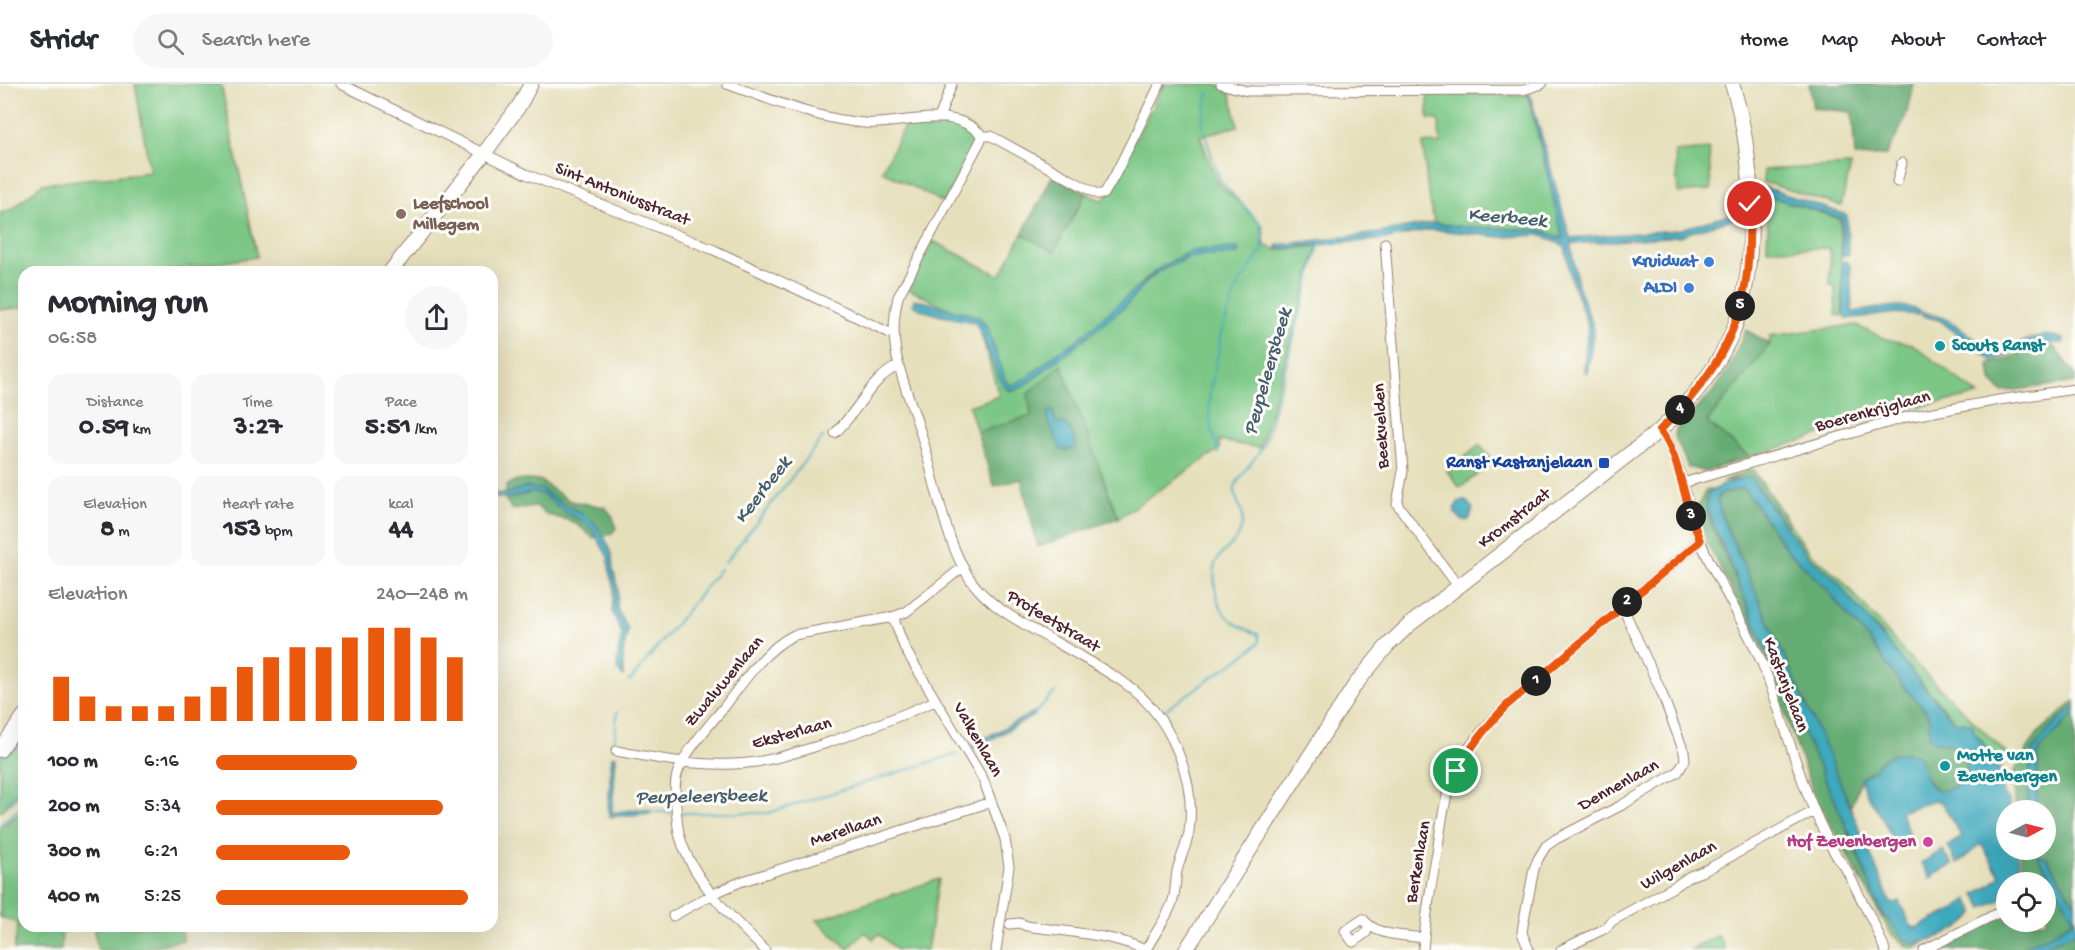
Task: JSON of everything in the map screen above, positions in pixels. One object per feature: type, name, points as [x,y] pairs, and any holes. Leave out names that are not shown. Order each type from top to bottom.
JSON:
[{"type":"main road","points":[[395,266],[483,155],[519,106],[531,84]]},
{"type":"main road","name":"Kromstraat","points":[[1186,950],[1355,685],[1387,646],[1409,625],[1458,586],[1660,430],[1681,409],[1713,369],[1733,331],[1744,290],[1749,253],[1748,166],[1745,134],[1732,84]]},
{"type":"main road","points":[[0,750],[18,724]]},
{"type":"street","name":"Sint Antoniusstraat","points":[[342,84],[483,155],[577,196],[714,250],[892,334]]},
{"type":"street","points":[[727,84],[814,114],[839,120],[893,123],[951,117],[974,126],[983,136],[991,136],[1097,194],[1104,194],[1116,175],[1160,84]]},
{"type":"street","points":[[939,117],[952,84]]},
{"type":"street","points":[[1221,84],[1247,91],[1367,88],[1523,90],[1542,84]]},
{"type":"street","name":"Profeetstraat","points":[[983,136],[898,297],[892,334],[898,366],[922,436],[953,548],[977,588],[995,607],[1123,682],[1158,714],[1172,740],[1188,781],[1189,831],[1179,865],[1173,901],[1145,950]]},
{"type":"street","points":[[1897,182],[1902,163]]},
{"type":"street","name":"Beekvelden","points":[[1385,243],[1403,471],[1397,504],[1458,586]]},
{"type":"street","points":[[835,433],[846,424],[884,374],[898,366]]},
{"type":"street","name":"Boerenkrijglaan","points":[[1683,483],[1907,417],[2075,389]]},
{"type":"street","name":"Kastanjelaan","points":[[1660,430],[1666,438],[1683,483],[1690,514],[1700,541],[1764,668],[1814,811],[1838,859],[1845,867],[1885,950]]},
{"type":"street","name":"Berkenlaan","points":[[1423,950],[1447,796],[1456,771],[1472,745],[1489,723],[1700,541]]},
{"type":"street","name":"Zwaluwenlaan","points":[[683,761],[769,652],[782,641],[794,635],[893,617],[906,612],[963,567]]},
{"type":"street","name":"Dennenlaan","points":[[1529,950],[1522,933],[1523,925],[1534,869],[1546,846],[1556,838],[1622,805],[1678,772],[1685,760],[1661,691],[1622,606]]},
{"type":"street","name":"Valkenlaan","points":[[893,617],[905,649],[983,779],[1005,838],[1009,867],[1005,923],[996,950]]},
{"type":"street","name":"Eksterlaan","points":[[616,751],[708,765],[780,758],[884,724],[935,701]]},
{"type":"street","points":[[683,761],[678,772],[675,793],[680,838],[702,879],[713,894],[736,922],[765,950]]},
{"type":"street","name":"Merellaan","points":[[673,916],[740,882],[991,802]]},
{"type":"street","name":"Wilgenlaan","points":[[1561,950],[1606,928],[1612,921],[1690,876],[1706,870],[1814,811]]},
{"type":"street","points":[[1924,950],[1996,914]]},
{"type":"street","points":[[1005,923],[1018,927],[1027,926],[1124,942],[1145,950]]},
{"type":"street","points":[[1368,926],[1388,934],[1424,938]]},
{"type":"green space","points":[[135,84],[221,84],[257,257],[198,266],[18,266],[18,308],[0,310],[0,213],[12,209],[42,184],[150,172]]},
{"type":"green space","points":[[1164,84],[1215,84],[1230,91],[1238,126],[1200,136],[1218,184],[1263,226],[1265,246],[1278,250],[1318,246],[1260,448],[1219,441],[1220,449],[1118,518],[1061,365],[1032,416],[977,432],[969,406],[999,396],[978,323],[908,289],[933,241],[1000,276],[1022,234],[1054,251],[1086,193],[1103,201]]},
{"type":"green space","points":[[1809,84],[1914,84],[1904,121],[1886,155],[1855,157],[1852,112],[1813,108]]},
{"type":"green space","points":[[1428,94],[1528,95],[1564,239],[1541,230],[1465,227],[1434,223],[1423,143],[1440,144],[1439,120],[1428,119]]},
{"type":"green space","points":[[949,121],[972,129],[978,138],[944,203],[882,171],[905,125]]},
{"type":"green space","points":[[1709,149],[1711,190],[1678,193],[1675,152]]},
{"type":"green space","points":[[1851,165],[1841,206],[1763,182],[1764,170]]},
{"type":"green space","points":[[1053,175],[1086,193],[1054,252],[1022,234]]},
{"type":"green space","points":[[1769,196],[1840,219],[1843,316],[1836,315],[1835,285],[1830,285],[1830,248],[1767,249]]},
{"type":"green space","points":[[1854,325],[1889,340],[1912,344],[1979,395],[1901,410],[1749,457],[1706,422],[1770,344],[1770,336]]},
{"type":"green space","points":[[1746,330],[1770,344],[1707,422],[1749,457],[1705,472],[1688,467],[1675,437],[1676,429],[1711,394],[1727,371]]},
{"type":"green space","points":[[2046,346],[2054,347],[2075,374],[2075,382],[2002,392],[1991,381],[1989,364]]},
{"type":"green space","points":[[1061,364],[1118,518],[1038,547],[1021,479],[994,486],[977,432],[1031,416],[1028,394]]},
{"type":"green space","points":[[1480,445],[1493,462],[1460,488],[1447,471]]},
{"type":"green space","points":[[1753,470],[1790,524],[1785,525],[1751,478],[1722,482]]},
{"type":"green space","points":[[516,480],[539,480],[570,501],[605,507],[613,517],[616,528],[611,534],[593,538],[575,523],[547,514],[536,506],[512,509],[505,499],[506,486]]},
{"type":"green space","points":[[1741,488],[1745,490],[1787,550],[1828,590],[1870,641],[1901,684],[1925,710],[1930,719],[1929,729],[1935,742],[1948,744],[1963,755],[1966,760],[1967,774],[1956,786],[1943,791],[1937,789],[1926,778],[1918,757],[1907,753],[1861,778],[1851,807],[1718,507],[1717,500],[1720,495]]},
{"type":"green space","points":[[1706,490],[1713,490],[1707,499],[1706,506],[1709,518],[1834,798],[1880,910],[1916,944],[1925,942],[1915,949],[1906,946],[1890,932],[1814,795],[1763,651],[1706,541],[1697,508]]},
{"type":"green space","points":[[1790,524],[1809,552],[1840,578],[1912,661],[2007,754],[1998,772],[1982,741],[1965,722],[1957,723],[1893,651],[1836,580],[1809,557],[1785,525]]},
{"type":"green space","points":[[2075,701],[2075,950],[1933,950],[1985,926],[1996,917],[1996,932],[2056,932],[2056,872],[2023,872],[2021,860],[2056,860],[2056,800],[2015,800],[2013,774],[2037,734]]},
{"type":"green space","points":[[18,732],[18,796],[0,812],[0,757]]},
{"type":"green space","points":[[18,815],[18,923],[0,917],[0,827]]},
{"type":"green space","points":[[939,879],[927,950],[897,950],[879,934],[873,939],[865,932],[848,949],[817,920]]},
{"type":"green space","points":[[18,923],[18,932],[62,932],[61,950],[14,950]]},
{"type":"green space","points":[[94,932],[181,932],[183,940],[134,950],[98,950]]},
{"type":"green space","points":[[1718,935],[1725,950],[1691,950]]},
{"type":"water","points":[[1530,94],[1570,238],[1678,230],[1732,214],[1735,218],[1679,236],[1572,244],[1578,285],[1594,329],[1587,373],[1584,370],[1588,326],[1571,279],[1565,246],[1540,235],[1501,237],[1428,230],[1388,239],[1276,249],[1278,245],[1379,233],[1434,223],[1465,227],[1541,230],[1563,239],[1528,95]]},
{"type":"water","points":[[1764,187],[1847,215],[1848,255],[1843,255],[1842,251],[1842,219],[1766,195],[1763,192]]},
{"type":"water","points":[[1236,248],[1240,250],[1238,254],[1190,257],[1158,272],[1147,281],[1126,306],[1023,387],[1014,390],[1009,390],[1000,380],[975,322],[933,314],[913,305],[914,299],[979,317],[987,327],[1007,383],[1013,385],[1028,377],[1059,351],[1075,342],[1159,268],[1190,251]]},
{"type":"water","points":[[1847,261],[1850,266],[1852,312],[1904,306],[1919,311],[1918,315],[1896,313],[1846,319],[1842,262]]},
{"type":"water","points":[[1921,312],[1943,318],[1961,328],[1996,354],[2044,335],[2063,339],[2063,343],[2031,344],[1993,361],[1939,320],[1921,316]]},
{"type":"water","points":[[1053,411],[1056,424],[1064,423],[1072,432],[1075,449],[1061,450],[1047,419],[1048,412]]},
{"type":"water","points":[[1751,478],[1800,546],[1835,579],[1952,719],[1957,723],[1965,722],[1973,725],[1974,732],[1990,753],[2000,774],[2004,794],[2008,800],[1996,800],[1996,860],[2019,860],[2019,872],[1998,872],[1981,844],[1957,864],[1948,846],[1962,837],[1942,803],[1935,800],[1900,812],[1912,840],[1897,850],[1884,822],[1864,789],[1861,778],[1872,772],[1885,758],[1907,753],[1920,759],[1926,779],[1931,785],[1936,789],[1947,790],[1958,784],[1967,774],[1962,754],[1955,747],[1930,740],[1930,719],[1925,710],[1901,684],[1870,641],[1828,590],[1787,550],[1745,490],[1741,488],[1719,495],[1717,500],[1725,524],[1829,756],[1890,901],[1895,903],[1899,901],[1911,926],[1916,928],[1955,909],[1968,899],[1975,912],[1970,919],[1949,933],[1916,944],[1904,939],[1880,910],[1853,841],[1772,663],[1707,509],[1707,495],[1722,486]]},
{"type":"water","points":[[525,487],[541,489],[594,522],[605,538],[612,555],[618,588],[617,609],[628,629],[623,654],[623,676],[617,669],[622,633],[612,611],[614,588],[608,557],[593,531],[585,522],[565,512],[543,494],[532,492],[511,498],[498,498],[498,493],[507,494]]},
{"type":"water","points":[[1463,500],[1473,509],[1469,520],[1463,521],[1454,512],[1458,502]]},
{"type":"water","points":[[2075,706],[2075,713],[2041,748],[2038,755],[2037,800],[2028,800],[2033,753],[2048,731]]},
{"type":"water","points":[[1034,712],[1035,715],[974,749],[972,745]]},
{"type":"water","points":[[612,756],[616,756],[612,813],[637,809],[650,810],[651,813],[610,817],[608,807]]},
{"type":"water","points":[[1943,850],[1952,865],[1930,878],[1921,863]]},
{"type":"water","points":[[2040,860],[2048,860],[2056,872],[2047,870]]},
{"type":"water","points":[[2056,873],[2075,904],[2075,933],[2034,950],[2016,950],[2056,932],[2074,920],[2056,887]]},
{"type":"water","points":[[1996,880],[1996,902],[1983,908],[1975,894]]},
{"type":"waterway","points":[[1208,93],[1202,125],[1220,181],[1260,223],[1263,238],[1263,249],[1237,287],[1220,337],[1210,391],[1209,410],[1219,454]]},
{"type":"waterway","name":"Peupeleersbeek","points":[[1165,710],[1259,643],[1258,634],[1234,623],[1223,612],[1217,597],[1214,567],[1217,559],[1235,541],[1240,532],[1243,517],[1235,488],[1265,442],[1319,246]]},
{"type":"waterway","name":"Keerbeek","points":[[725,563],[824,436]]},
{"type":"waterway","name":"Keerbeek","points":[[628,680],[630,681],[720,569]]},
{"type":"waterway","name":"Peupeleersbeek","points":[[1034,714],[1055,692]]},
{"type":"waterway","name":"Peupeleersbeek","points":[[614,748],[617,712]]},
{"type":"waterway","name":"Peupeleersbeek","points":[[681,813],[768,813],[957,754]]},
{"type":"waterway","points":[[0,761],[4,755]]},
{"type":"waterway","points":[[6,803],[18,790]]},
{"type":"waterway","name":"Keerbeek","points":[[0,824],[18,810]]},
{"type":"waterway","name":"Peupeleersbeek","points":[[648,811],[675,813]]},
{"type":"place","name":"Leefschool Millegem","points":[[401,214]]},
{"type":"place","name":"Kruidvat","points":[[1709,262]]},
{"type":"place","name":"ALDI","points":[[1689,288]]},
{"type":"place","name":"Scouts Ranst","points":[[1940,346]]},
{"type":"place","name":"Ranst Kastanjelaan","points":[[1604,463]]},
{"type":"place","name":"Motte van Zevenbergen","points":[[1945,766]]},
{"type":"place","name":"Hof Zevenbergen","points":[[1928,842]]},
{"type":"route","points":[[1456,771],[1472,745],[1506,706],[1700,541],[1690,514],[1679,471],[1666,438],[1660,430],[1700,387],[1713,369],[1733,331],[1744,290],[1749,253],[1750,204]]}]
